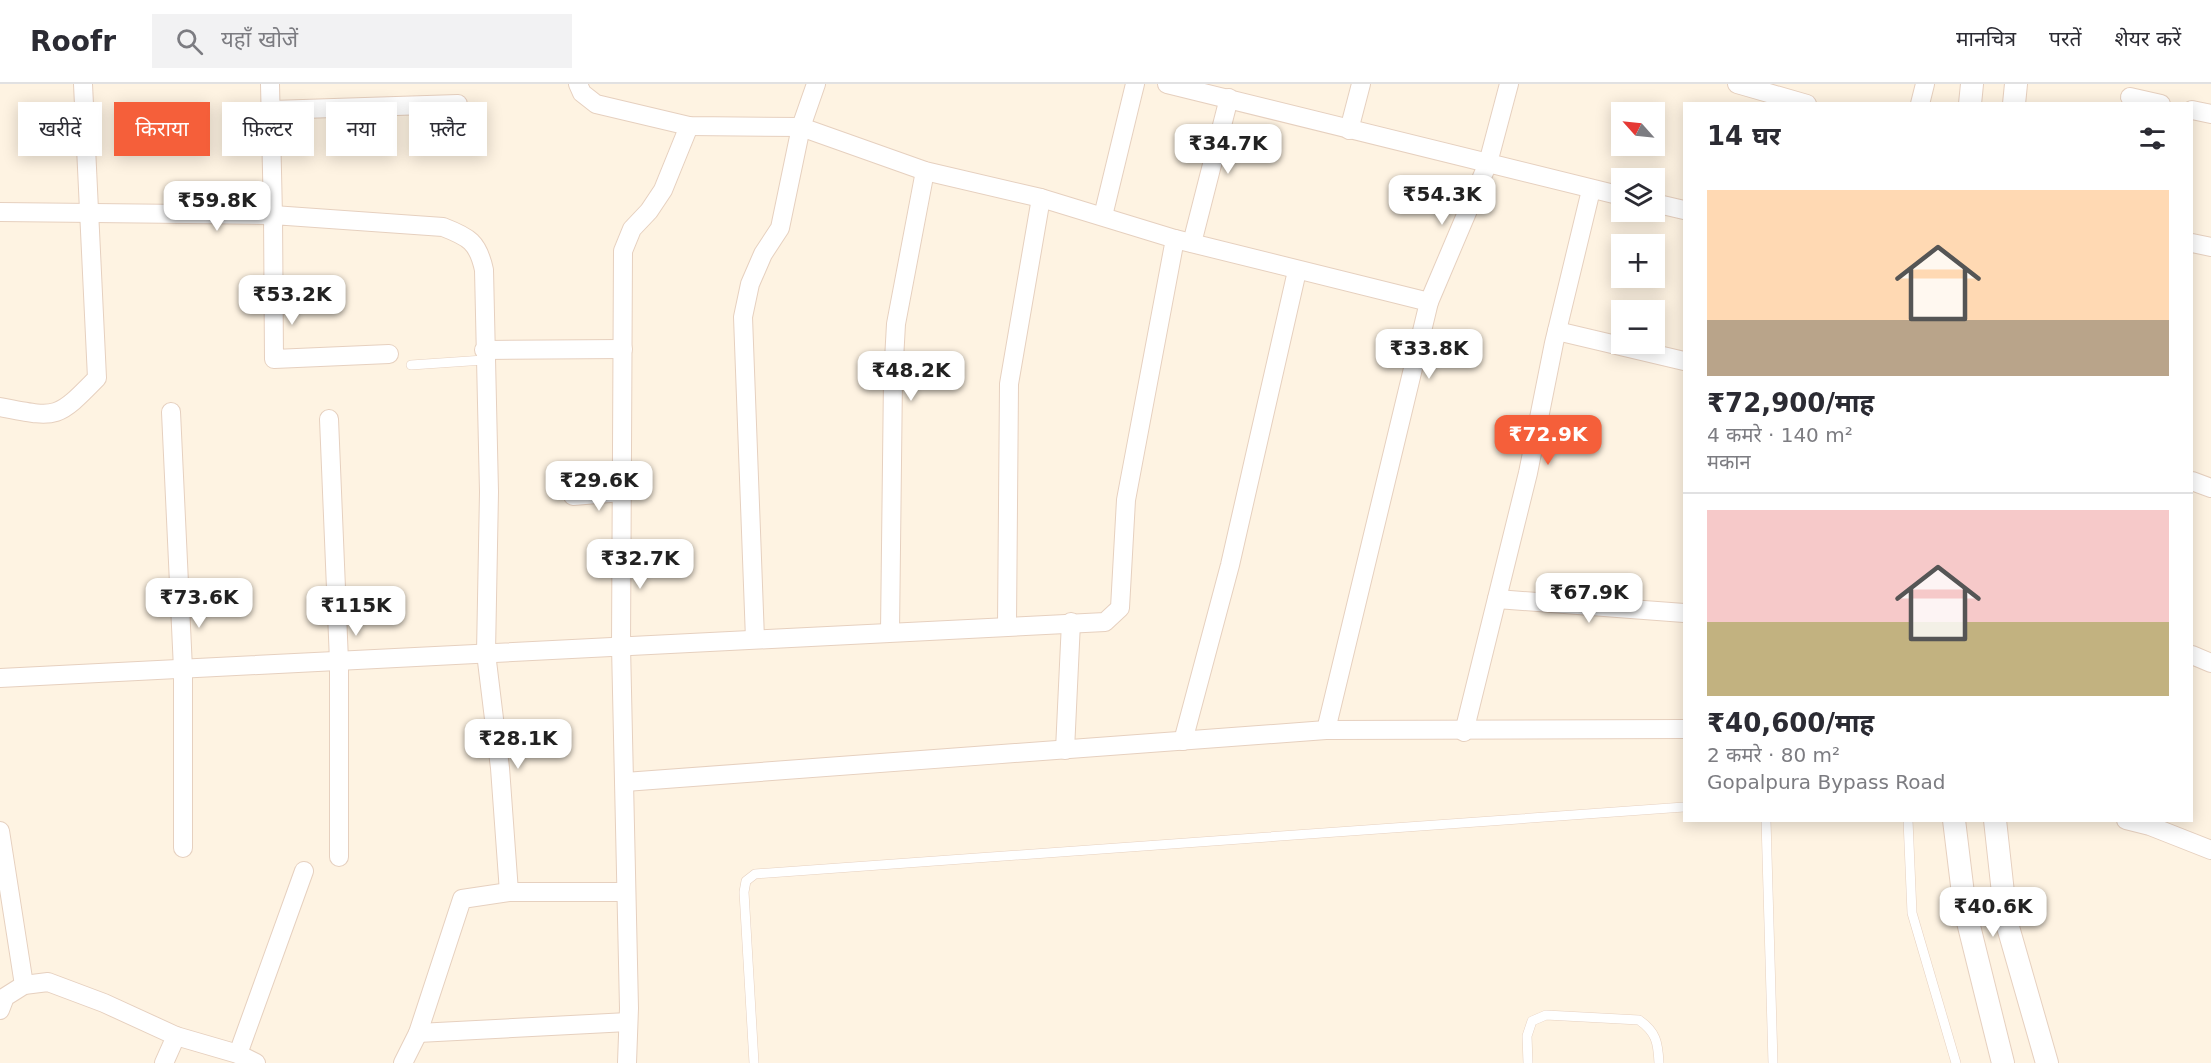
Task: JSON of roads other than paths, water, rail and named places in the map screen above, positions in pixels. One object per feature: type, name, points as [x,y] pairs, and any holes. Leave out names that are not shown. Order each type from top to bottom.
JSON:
[{"type":"street","points":[[0,407],[45,415],[68,408],[97,378],[82,84]]},
{"type":"street","points":[[270,84],[271,102]]},
{"type":"street","points":[[578,84],[582,93],[596,104],[689,126],[801,127],[925,171],[1041,198],[1183,241],[1297,271],[1429,302]]},
{"type":"street","points":[[755,639],[743,317],[750,284],[763,254],[780,228],[801,127],[816,84]]},
{"type":"street","points":[[1103,216],[1135,84]]},
{"type":"street","points":[[1167,84],[1222,93],[1349,130],[1611,194]]},
{"type":"street","points":[[1349,130],[1361,84]]},
{"type":"street","points":[[1326,730],[1429,302],[1488,163],[1509,84]]},
{"type":"street","points":[[1737,84],[1800,102]]},
{"type":"street","points":[[1920,102],[1925,84]]},
{"type":"street","points":[[1970,102],[1972,84]]},
{"type":"street","points":[[2014,102],[2016,84]]},
{"type":"street","points":[[0,678],[1007,625],[1105,622],[1120,608],[1126,500],[1183,241],[1222,93]]},
{"type":"street","points":[[2131,95],[2154,102]]},
{"type":"street","points":[[314,109],[409,106]]},
{"type":"street","points":[[2193,110],[2211,114]]},
{"type":"street","points":[[627,1063],[625,782],[621,646],[623,251],[632,229],[649,211],[663,190],[689,126]]},
{"type":"street","points":[[272,156],[274,359],[389,354]]},
{"type":"street","points":[[890,632],[893,378],[896,324],[925,171]]},
{"type":"street","points":[[1464,732],[1528,473],[1557,331],[1591,190]]},
{"type":"street","points":[[1007,625],[1009,384],[1041,198]]},
{"type":"street","points":[[1665,206],[1683,210]]},
{"type":"street","points":[[0,212],[273,215],[443,227],[463,235],[479,249],[483,270],[489,492],[486,653],[500,768],[509,892]]},
{"type":"street","points":[[2193,243],[2211,247]]},
{"type":"street","points":[[1183,741],[1230,565],[1297,271]]},
{"type":"street","points":[[1557,331],[1683,361]]},
{"type":"street","points":[[484,355],[623,349]]},
{"type":"street","points":[[171,412],[183,669],[183,848]]},
{"type":"street","points":[[328,419],[339,661],[339,857]]},
{"type":"street","points":[[2193,481],[2211,488]]},
{"type":"street","points":[[573,496],[622,492]]},
{"type":"street","points":[[1497,599],[1683,613]]},
{"type":"street","points":[[1065,750],[1071,622]]},
{"type":"street","points":[[2193,655],[2211,663]]},
{"type":"street","points":[[625,782],[1326,730],[1464,732],[1683,729]]},
{"type":"street","points":[[1954,822],[1965,910],[2003,1063]]},
{"type":"street","points":[[1995,822],[2006,920],[2047,1063]]},
{"type":"street","points":[[2150,823],[2211,850]]},
{"type":"street","points":[[0,831],[24,985]]},
{"type":"street","points":[[238,1054],[304,871]]},
{"type":"street","points":[[403,1063],[418,1033],[462,899],[509,892],[625,892]]},
{"type":"street","points":[[0,1010],[5,997],[24,985],[48,982],[104,1003],[176,1036],[238,1054],[256,1063]]},
{"type":"street","points":[[418,1033],[628,1022]]},
{"type":"street","points":[[164,1063],[176,1036]]},
{"type":"lane","points":[[411,364],[484,355]]},
{"type":"lane","points":[[753,1063],[744,892],[746,882],[755,874],[1683,807]]},
{"type":"lane","points":[[1766,822],[1773,1063]]},
{"type":"lane","points":[[1908,822],[1912,913],[1956,1063]]},
{"type":"lane","points":[[1528,1063],[1527,1036],[1532,1021],[1546,1015],[1639,1020],[1649,1028],[1658,1041],[1659,1063]]}]
